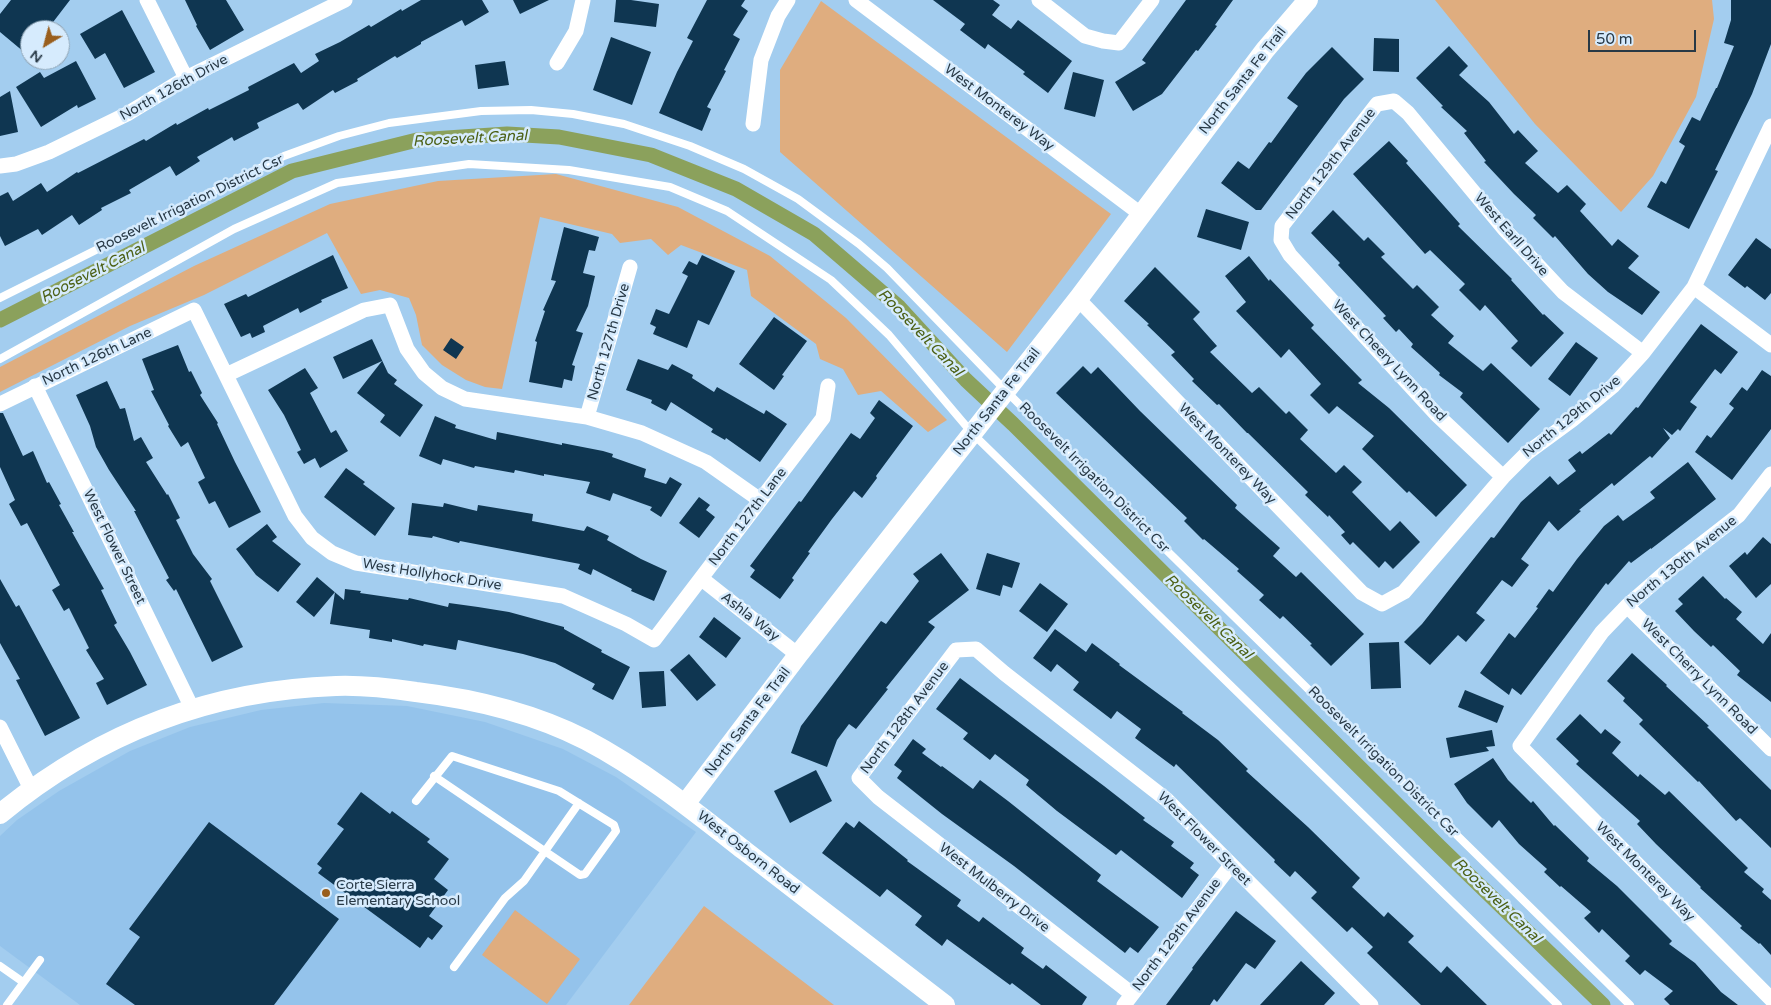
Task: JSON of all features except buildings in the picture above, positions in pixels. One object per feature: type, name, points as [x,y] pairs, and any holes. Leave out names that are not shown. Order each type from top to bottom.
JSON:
[{"type":"street","points":[[147,0],[186,78]]},
{"type":"street","name":"North 126th Drive","points":[[0,166],[16,164],[50,152],[127,114],[186,78],[343,0]]},
{"type":"street","points":[[557,63],[576,30],[583,0]]},
{"type":"street","points":[[753,124],[761,60],[778,16],[788,0]]},
{"type":"street","name":"West Monterey Way","points":[[856,0],[1142,215]]},
{"type":"street","points":[[1039,0],[1085,36],[1119,43],[1152,0]]},
{"type":"street","name":"North Santa Fe Trail","points":[[685,804],[798,655],[1078,299],[1265,50],[1308,0]]},
{"type":"street","name":"North 129th Avenue","points":[[1281,240],[1282,226],[1377,104],[1394,101]]},
{"type":"street","name":"West Earll Drive","points":[[1394,101],[1408,113],[1505,230],[1563,292],[1643,353]]},
{"type":"street","name":"North 129th Drive","points":[[1382,604],[1404,592],[1526,453],[1572,420],[1613,386],[1643,353],[1694,287],[1771,127]]},
{"type":"street","name":"West Cheery Lynn Road","points":[[1281,240],[1290,254],[1436,414],[1503,477]]},
{"type":"street","name":"North 127th Drive","points":[[587,417],[630,267]]},
{"type":"street","points":[[1694,287],[1771,345]]},
{"type":"street","name":"West Monterey Way","points":[[1078,299],[1362,593],[1382,604]]},
{"type":"street","points":[[226,375],[364,310],[390,306],[407,349],[424,374],[442,388],[465,398],[587,417],[642,433],[706,462],[760,500]]},
{"type":"street","name":"West Hollyhock Drive","points":[[194,310],[295,516],[312,538],[332,553],[356,563],[563,596],[626,624],[654,640]]},
{"type":"street","name":"North 126th Lane","points":[[0,404],[194,310]]},
{"type":"street","name":"West Flower Street","points":[[35,386],[192,708]]},
{"type":"street","name":"North 127th Lane","points":[[654,640],[823,418],[828,386]]},
{"type":"street","name":"North 130th Avenue","points":[[1520,746],[1602,632],[1627,606],[1667,571],[1739,515],[1771,474]]},
{"type":"street","name":"Ashla Way","points":[[702,579],[798,655]]},
{"type":"street","name":"West Cherry Lynn Road","points":[[1627,606],[1771,749]]},
{"type":"street","name":"West Flower Street","points":[[976,649],[1010,678],[1167,800],[1367,1004]]},
{"type":"street","name":"North 128th Avenue","points":[[859,778],[956,650],[976,649]]},
{"type":"street","name":"West Osborn Road","points":[[192,708],[275,691],[336,686],[365,686],[452,696],[496,706],[540,720],[584,739],[628,763],[685,804],[945,1005]]},
{"type":"street","points":[[0,814],[31,789],[66,766],[114,739],[192,708]]},
{"type":"street","points":[[0,727],[31,789]]},
{"type":"street","name":"West Monterey Way","points":[[1520,746],[1771,999]]},
{"type":"street","name":"West Mulberry Drive","points":[[859,778],[878,797],[1128,1000]]},
{"type":"street","name":"North 129th Avenue","points":[[1128,1000],[1231,865]]},
{"type":"lane","name":"Roosevelt Irrigation District Csr","points":[[0,298],[284,156],[339,136],[389,122],[481,111],[531,110],[572,114],[624,124],[690,146],[744,169],[798,199],[887,268],[1004,394],[1630,1005]]},
{"type":"lane","points":[[0,359],[234,229],[338,183],[469,164],[568,170],[670,188],[727,211],[831,280],[889,335],[975,430],[1558,1005]]},
{"type":"lane","points":[[416,801],[434,776],[452,756],[559,791],[614,825],[616,831],[584,874],[580,875],[544,853],[434,776]]},
{"type":"lane","points":[[454,966],[505,898],[524,881],[579,804]]},
{"type":"lane","points":[[7,1005],[40,960]]},
{"type":"lane","points":[[0,966],[23,982]]},
{"type":"shaded area","points":[[1435,0],[1712,0],[1714,19],[1696,97],[1653,176],[1621,212],[1535,124]]},
{"type":"shaded area","points":[[821,1],[1111,214],[1007,352],[780,152],[780,70]]},
{"type":"shaded area","points":[[556,174],[678,207],[770,256],[846,318],[947,420],[928,432],[881,391],[858,395],[843,369],[820,359],[816,344],[751,296],[747,270],[681,245],[668,255],[651,239],[620,243],[612,234],[540,217],[502,389],[485,387],[466,380],[442,365],[422,345],[416,315],[409,298],[380,290],[361,294],[327,233],[204,295],[130,326],[0,392],[0,367],[194,266],[330,204],[438,181]]},
{"type":"shaded area","name":"Corte Sierra Elementary School","points":[[324,703],[407,706],[485,722],[563,749],[616,777],[696,832],[566,1005],[80,1005],[0,946],[0,836],[17,820],[59,791],[130,751],[190,727],[261,710]]},
{"type":"shaded area","points":[[704,906],[834,1005],[629,1005]]},
{"type":"shaded area","points":[[515,910],[580,959],[547,1004],[482,955]]},
{"type":"waterway","name":"Roosevelt Canal","points":[[0,320],[292,171],[417,140],[507,134],[559,137],[651,155],[736,189],[814,234],[899,307],[966,380],[1013,424],[1440,847],[1603,1005]]},
{"type":"place","name":"Corte Sierra Elementary School","points":[[326,893]]}]
